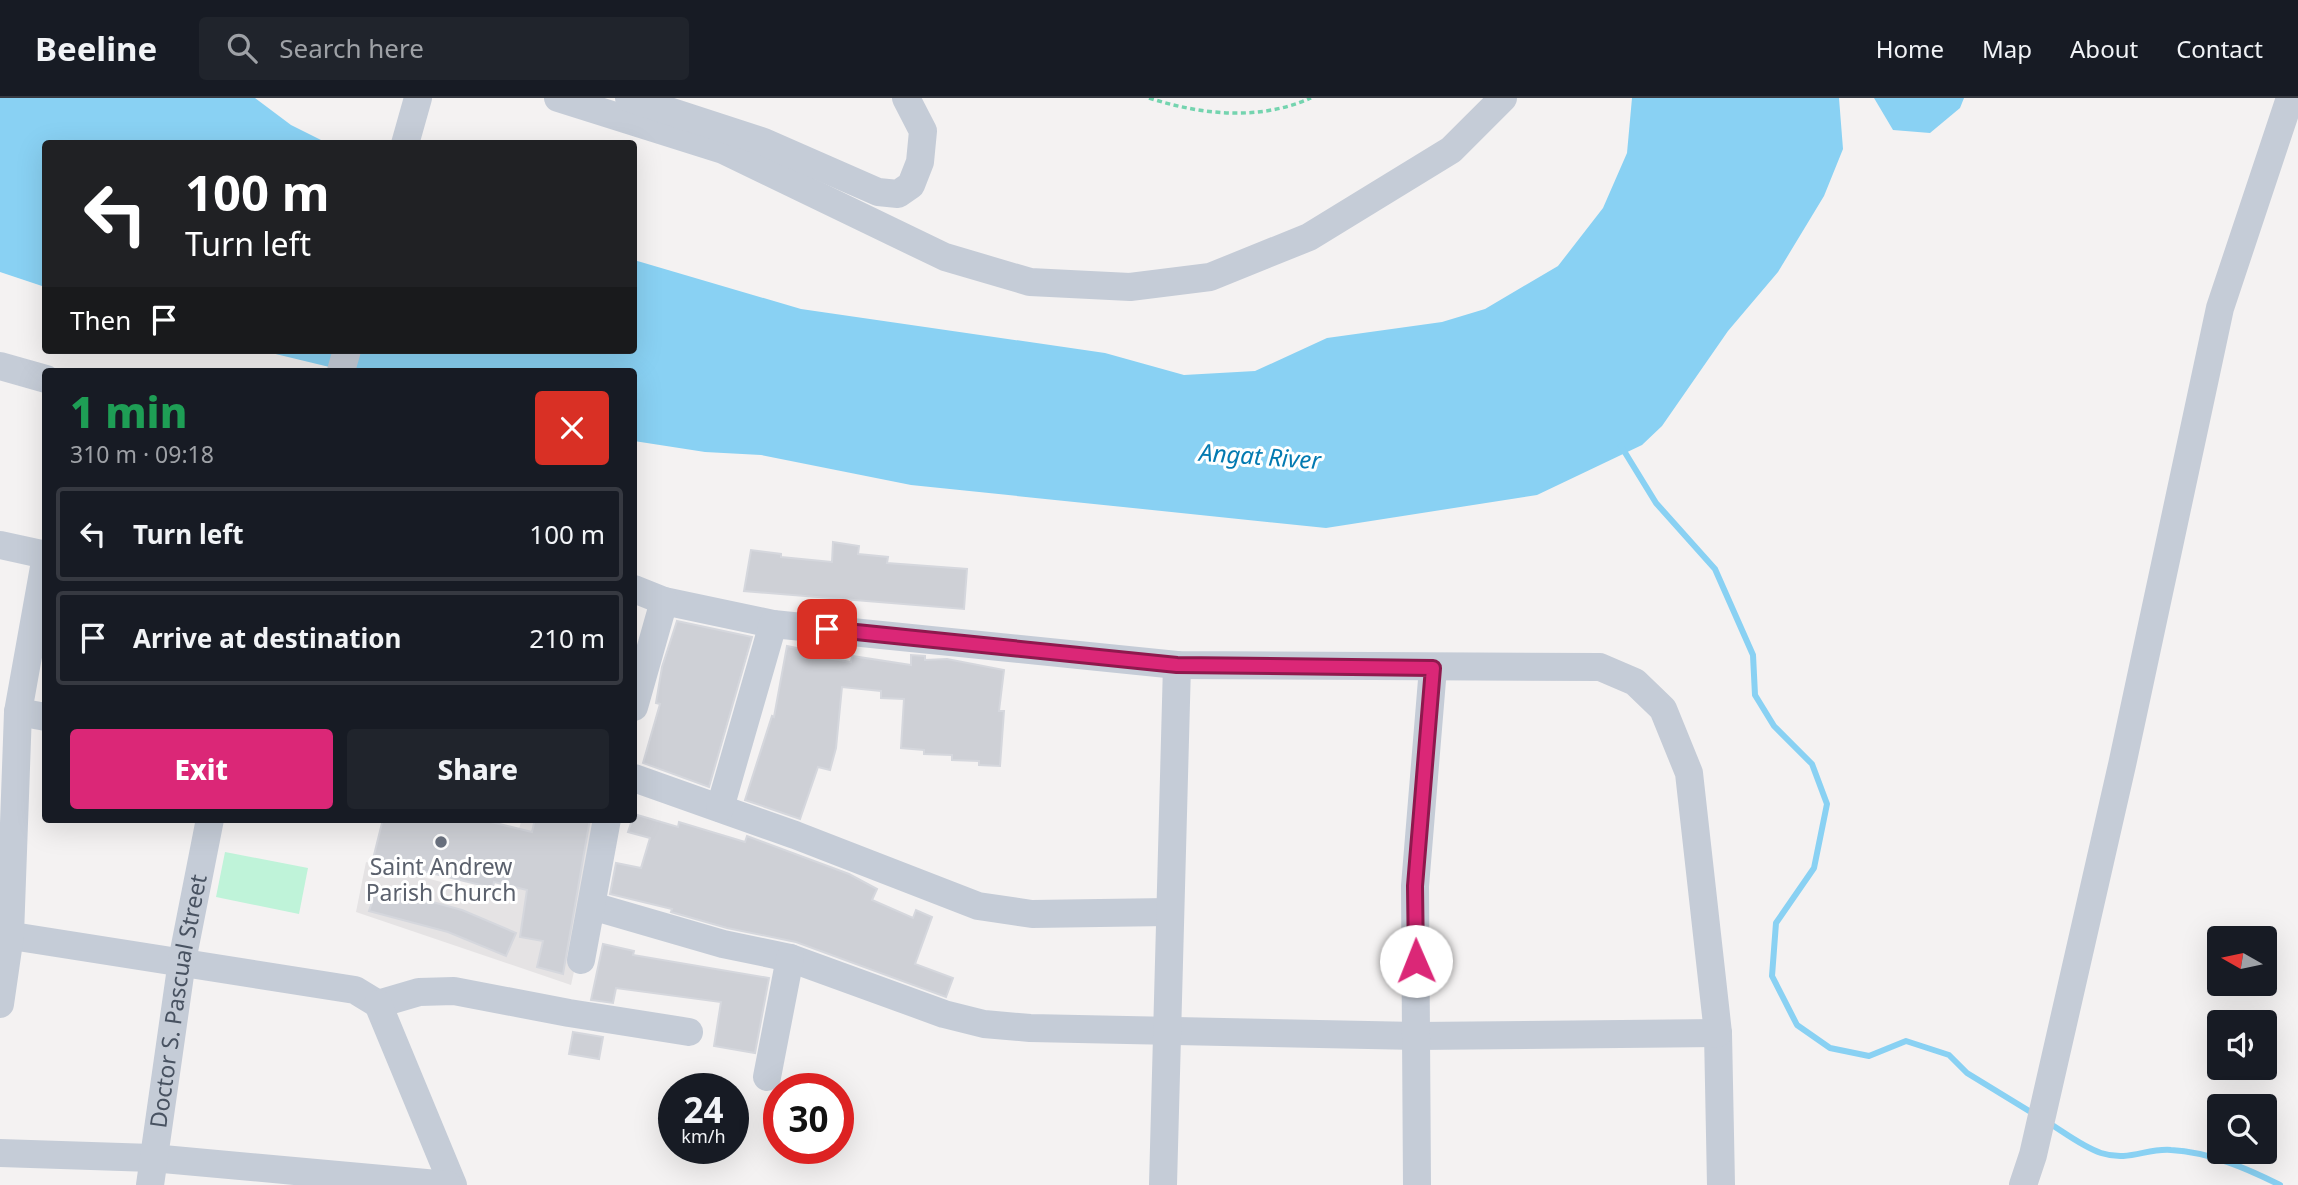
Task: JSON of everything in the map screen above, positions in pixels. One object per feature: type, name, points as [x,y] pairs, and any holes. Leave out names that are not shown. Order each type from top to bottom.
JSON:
[{"type":"street","points":[[406,140],[418,98]]},
{"type":"street","points":[[558,98],[723,150],[945,257],[1030,282],[1130,287],[1210,277],[1310,237],[1451,150],[1503,98]]},
{"type":"street","points":[[629,98],[764,142],[878,192],[898,194],[911,185],[920,162],[923,131],[906,98]]},
{"type":"street","points":[[2023,1185],[2033,1155],[2122,765],[2220,308],[2290,98]]},
{"type":"street","points":[[0,366],[42,378]]},
{"type":"street","points":[[0,545],[42,555]]},
{"type":"street","points":[[0,1004],[18,712],[42,578]]},
{"type":"street","points":[[637,590],[664,601],[773,624],[1177,665],[1600,667],[1635,682],[1663,709],[1689,773],[1718,1033],[1721,1185]]},
{"type":"street","points":[[637,696],[664,601]]},
{"type":"street","points":[[720,808],[773,624]]},
{"type":"street","points":[[1163,1185],[1168,912],[1177,665]]},
{"type":"street","points":[[1417,1185],[1415,886],[1433,668]]},
{"type":"street","points":[[18,712],[42,716]]},
{"type":"street","points":[[637,779],[978,906],[1032,914],[1168,912]]},
{"type":"street","name":"Doctor S. Pascual Street","points":[[151,1171],[182,961],[209,823]]},
{"type":"street","points":[[581,960],[606,823]]},
{"type":"street","points":[[592,906],[723,944],[790,958],[905,1000],[984,1024],[1030,1028],[1417,1036],[1718,1033]]},
{"type":"street","points":[[5,935],[355,990],[378,1003],[453,1185]]},
{"type":"street","points":[[768,1073],[790,958]]},
{"type":"street","points":[[378,1003],[419,992],[454,991],[688,1032]]},
{"type":"street","points":[[0,1153],[151,1171],[448,1185]]},
{"type":"path","points":[[1149,98],[1177,107],[1223,114],[1267,112],[1311,98]]},
{"type":"shaded area","points":[[521,823],[607,823],[571,985],[356,912],[366,862],[498,897]]},
{"type":"green space","points":[[225,852],[308,868],[299,914],[216,897]]},
{"type":"water","points":[[0,98],[255,98],[291,125],[321,140],[42,140],[42,286],[0,272]]},
{"type":"water","name":"Angat River","points":[[1632,98],[1839,98],[1843,149],[1824,196],[1778,272],[1728,331],[1662,426],[1642,445],[1537,495],[1326,528],[911,485],[761,455],[705,452],[637,441],[637,368],[334,368],[276,354],[637,354],[637,261],[801,309],[1105,353],[1184,375],[1255,371],[1327,338],[1442,322],[1485,309],[1558,266],[1603,208],[1627,153]]},
{"type":"water","points":[[1874,98],[1964,98],[1960,108],[1930,133],[1893,130]]},
{"type":"building","points":[[833,542],[859,546],[858,554],[888,557],[887,563],[967,569],[964,609],[744,591],[751,550],[781,554],[781,557],[832,562]]},
{"type":"building","points":[[677,621],[752,637],[709,787],[643,763],[660,704],[656,703],[662,667]]},
{"type":"building","points":[[787,646],[812,651],[811,655],[851,662],[852,656],[911,665],[911,655],[925,656],[925,660],[947,659],[1004,670],[999,711],[1004,711],[1000,766],[979,765],[979,761],[952,760],[952,755],[924,754],[924,750],[901,748],[904,699],[881,698],[881,691],[842,687],[836,748],[830,770],[818,767],[800,819],[745,800],[772,716],[774,717]]},
{"type":"building","points":[[637,815],[678,827],[679,822],[745,842],[747,836],[849,874],[877,889],[872,900],[913,918],[916,910],[932,917],[915,964],[953,978],[946,997],[796,942],[727,928],[671,912],[672,909],[610,894],[616,863],[641,868],[650,838],[628,832],[631,823],[637,823]]},
{"type":"building","points":[[382,823],[495,823],[532,832],[534,823],[589,823],[563,974],[537,967],[543,941],[520,937],[527,890],[494,882],[493,888],[373,859]]},
{"type":"building","points":[[377,887],[462,910],[516,933],[506,956],[448,932],[369,911]]},
{"type":"building","points":[[603,944],[634,951],[633,955],[769,978],[755,1053],[714,1046],[721,1002],[616,988],[613,1003],[591,1000]]},
{"type":"building","points":[[573,1032],[603,1037],[599,1059],[569,1054]]},
{"type":"waterway","points":[[1621,446],[1656,503],[1715,569],[1753,655],[1755,695],[1774,726],[1812,764],[1827,804],[1814,868],[1776,923],[1772,976],[1797,1025],[1830,1048],[1869,1056],[1906,1041],[1949,1055],[1967,1073],[2034,1114]]},
{"type":"waterway","points":[[2049,1123],[2081,1144],[2101,1153],[2120,1156],[2162,1150],[2185,1151],[2227,1162],[2280,1185]]},
{"type":"place","name":"Saint Andrew Parish Church","points":[[441,842]]},
{"type":"route","points":[[827,629],[1177,665],[1433,668],[1415,886],[1416,961]]}]
